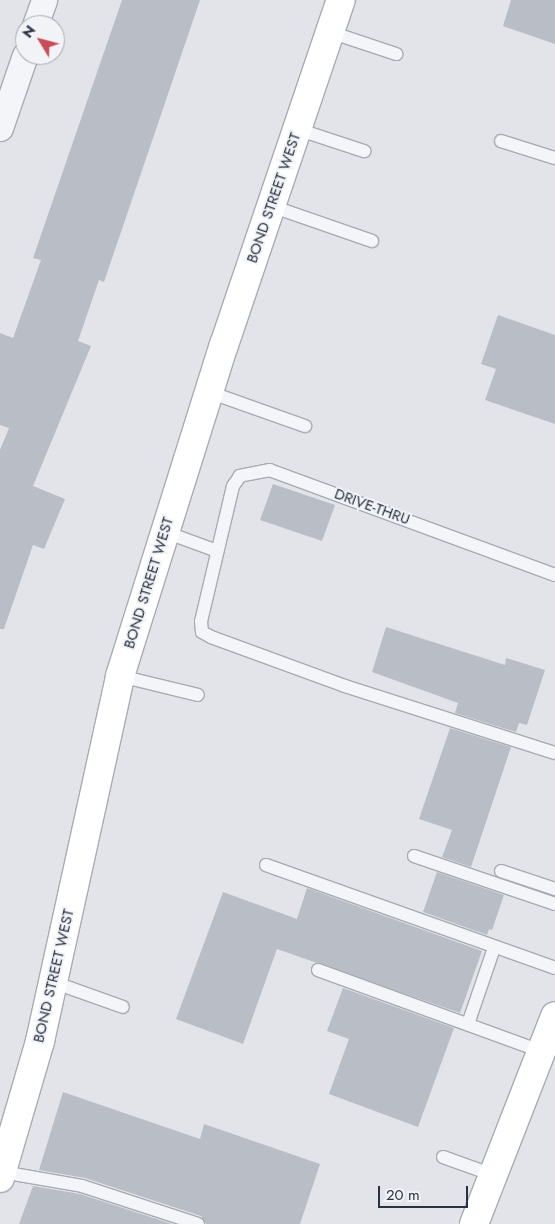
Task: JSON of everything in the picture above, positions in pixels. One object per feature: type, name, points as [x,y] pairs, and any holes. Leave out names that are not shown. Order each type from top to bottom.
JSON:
[{"type":"main road","name":"BOND STREET WEST","points":[[1,1175],[53,982],[120,676],[209,392],[341,0]]},
{"type":"main road","points":[[474,1224],[555,1016]]},
{"type":"street","points":[[39,15],[44,0]]},
{"type":"street","points":[[0,128],[22,65]]},
{"type":"lane","points":[[330,32],[396,54]]},
{"type":"lane","points":[[297,129],[364,151]]},
{"type":"lane","points":[[501,141],[555,158]]},
{"type":"lane","points":[[271,206],[372,241]]},
{"type":"lane","points":[[209,392],[305,426]]},
{"type":"lane","name":"DRIVE-THRU","points":[[217,550],[233,486],[240,476],[270,470],[555,574]]},
{"type":"lane","points":[[164,532],[217,550],[201,622],[202,632],[345,686],[555,753]]},
{"type":"lane","points":[[120,676],[198,695]]},
{"type":"lane","points":[[414,856],[555,904]]},
{"type":"lane","points":[[266,865],[494,948],[555,968]]},
{"type":"lane","points":[[500,870],[555,889]]},
{"type":"lane","points":[[468,1024],[494,948]]},
{"type":"lane","points":[[318,970],[541,1052]]},
{"type":"lane","points":[[53,982],[123,1007]]},
{"type":"lane","points":[[443,1157],[493,1175]]},
{"type":"lane","points":[[1,1175],[82,1186],[198,1224]]},
{"type":"building","points":[[122,0],[200,0],[104,282],[99,280],[78,341],[91,346],[33,486],[65,499],[44,549],[33,545],[4,629],[0,629],[0,450],[9,428],[0,425],[0,333],[13,338],[41,260],[33,258]]},
{"type":"building","points":[[511,0],[555,0],[555,44],[503,26]]},
{"type":"building","points":[[498,315],[555,335],[555,424],[485,400],[496,369],[481,364]]},
{"type":"building","points":[[273,484],[335,505],[322,541],[260,520]]},
{"type":"building","points":[[386,627],[505,665],[506,658],[545,670],[527,725],[519,723],[516,732],[455,713],[458,703],[372,672]]},
{"type":"building","points":[[450,728],[511,747],[471,867],[442,857],[452,830],[419,819]]},
{"type":"building","points":[[437,872],[504,895],[492,930],[489,929],[487,935],[423,912]]},
{"type":"building","points":[[307,888],[482,951],[460,1013],[277,949],[243,1044],[176,1019],[223,892],[297,919]]},
{"type":"building","points":[[343,988],[454,1028],[418,1127],[329,1094],[349,1039],[327,1031]]},
{"type":"building","points":[[63,1092],[200,1139],[204,1124],[320,1164],[300,1224],[206,1224],[201,1216],[85,1178],[39,1170]]},
{"type":"building","points":[[33,1186],[80,1194],[172,1224],[19,1224]]}]
